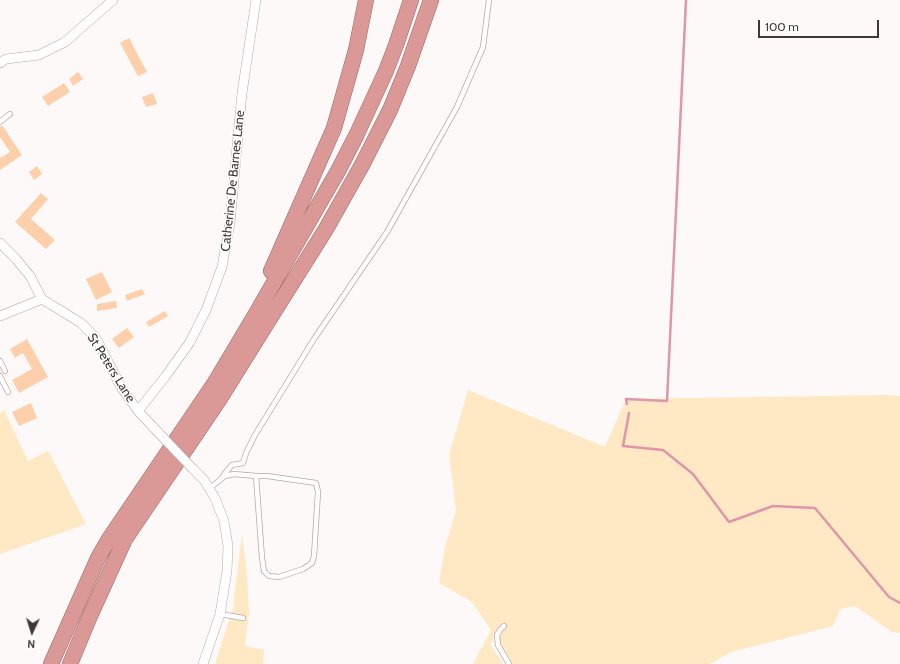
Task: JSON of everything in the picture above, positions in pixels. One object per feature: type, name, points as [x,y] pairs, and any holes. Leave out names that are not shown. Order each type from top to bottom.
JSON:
[{"type":"highway","points":[[241,340],[334,128],[356,50],[366,0]]},
{"type":"highway","points":[[51,664],[98,558],[109,539],[214,384],[313,216],[356,136],[388,64],[411,0]]},
{"type":"highway","points":[[70,664],[125,539],[259,336],[326,229],[362,165],[390,110],[408,66],[431,0]]},
{"type":"highway","points":[[79,664],[90,616]]},
{"type":"street","points":[[0,62],[6,59],[39,55],[65,42],[113,0]]},
{"type":"street","name":"Catherine De Barnes Lane","points":[[138,411],[190,342],[206,310],[222,267],[230,223],[242,93],[256,0]]},
{"type":"street","points":[[0,243],[30,276],[42,299],[0,316]]},
{"type":"street","name":"St Peters Lane","points":[[42,299],[80,323],[92,334],[98,342],[121,387],[138,411]]},
{"type":"street","points":[[138,411],[210,488],[216,498],[227,531],[228,571],[220,614],[203,664]]},
{"type":"lane","points":[[221,479],[232,465],[243,463],[255,435],[310,345],[387,232],[457,107],[483,47],[489,0]]},
{"type":"lane","points":[[0,122],[10,114]]},
{"type":"lane","points":[[0,361],[5,371]]},
{"type":"lane","points":[[0,376],[8,392]]},
{"type":"lane","points":[[210,488],[221,479],[234,474],[256,476],[316,483],[318,492],[314,556],[312,563],[303,569],[279,577],[269,576],[264,571],[256,476]]},
{"type":"lane","points":[[220,614],[243,618]]},
{"type":"lane","points":[[504,626],[497,635],[498,645],[509,664]]},
{"type":"shaded area","points":[[468,390],[605,447],[626,399],[900,396],[900,633],[892,632],[855,606],[840,609],[833,626],[731,652],[710,664],[513,664],[494,635],[491,646],[503,664],[473,664],[491,630],[472,602],[439,583],[444,552],[456,510],[449,455]]},
{"type":"shaded area","points":[[4,410],[28,461],[48,451],[86,524],[0,554],[0,413]]},
{"type":"shaded area","points":[[242,534],[247,575],[249,613],[245,646],[264,650],[263,664],[215,664],[233,608]]},
{"type":"building","points":[[129,38],[147,72],[138,76],[120,43]]},
{"type":"building","points":[[78,72],[83,79],[73,86],[69,79]]},
{"type":"building","points":[[64,83],[70,92],[48,106],[42,97]]},
{"type":"building","points":[[153,93],[157,104],[146,107],[142,97]]},
{"type":"building","points":[[2,125],[22,155],[0,170],[0,158],[10,152],[0,137],[0,127]]},
{"type":"building","points":[[37,166],[42,174],[34,180],[29,172]]},
{"type":"building","points":[[41,193],[48,199],[31,219],[55,240],[46,249],[15,222]]},
{"type":"building","points":[[102,272],[112,292],[96,300],[86,279]]},
{"type":"building","points":[[142,289],[145,294],[127,301],[125,295]]},
{"type":"building","points":[[116,301],[117,308],[97,311],[97,304]]},
{"type":"building","points":[[165,311],[168,316],[149,327],[146,322]]},
{"type":"building","points":[[127,328],[134,337],[119,348],[112,339]]},
{"type":"building","points":[[27,339],[48,377],[19,393],[12,380],[32,369],[23,353],[15,358],[10,349]]},
{"type":"building","points":[[31,403],[37,418],[19,426],[12,412]]},
{"type":"waterway","points":[[627,404],[626,399],[667,401],[686,0]]},
{"type":"waterway","points":[[629,413],[623,446],[663,450],[693,474],[729,522],[773,506],[815,508],[889,597],[900,603]]}]
